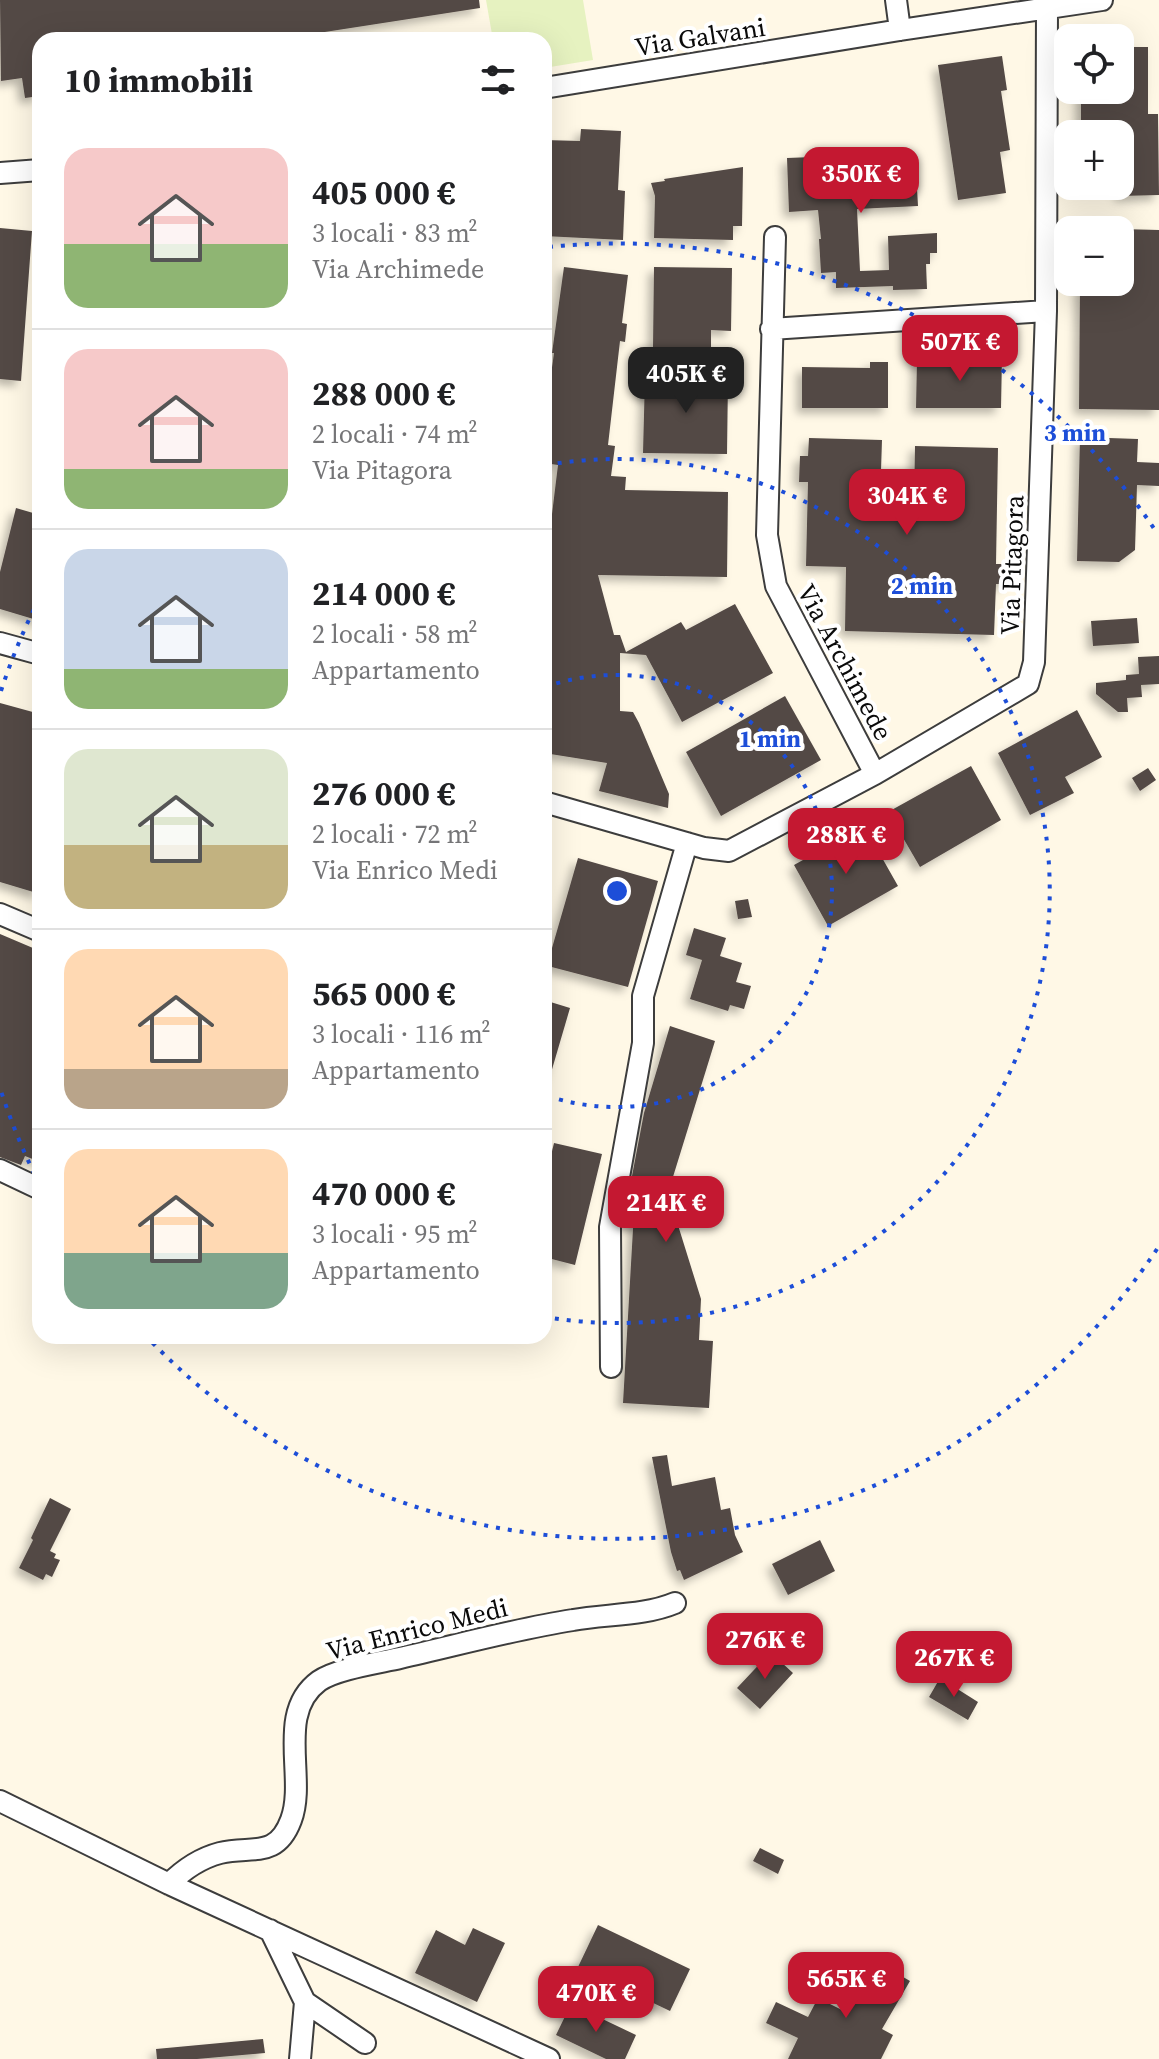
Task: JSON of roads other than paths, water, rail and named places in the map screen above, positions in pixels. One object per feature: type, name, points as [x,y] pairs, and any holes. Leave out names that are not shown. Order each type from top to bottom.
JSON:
[{"type":"street","points":[[896,0],[900,30]]},
{"type":"street","name":"Via Galvani","points":[[552,87],[1102,0]]},
{"type":"street","name":"Via Pitagora","points":[[552,804],[704,848],[729,851],[875,774],[1028,684],[1034,662],[1046,311],[1047,8]]},
{"type":"street","points":[[0,173],[32,171]]},
{"type":"street","name":"Via Archimede","points":[[775,237],[767,535],[776,586],[875,774]]},
{"type":"street","points":[[771,329],[1046,311]]},
{"type":"street","points":[[0,643],[32,652]]},
{"type":"street","points":[[611,1367],[610,1227],[643,1043],[643,996],[687,843]]},
{"type":"street","points":[[0,914],[32,928]]},
{"type":"street","points":[[0,1170],[32,1185]]},
{"type":"street","name":"Via Enrico Medi","points":[[169,1884],[200,1861],[222,1852],[270,1848],[284,1833],[292,1819],[295,1798],[298,1708],[320,1680],[358,1667],[529,1628],[661,1608],[675,1603]]},
{"type":"street","points":[[0,1801],[169,1884],[549,2059]]},
{"type":"street","points":[[270,1930],[305,2002],[365,2043]]},
{"type":"street","points":[[300,2059],[305,2002]]}]
